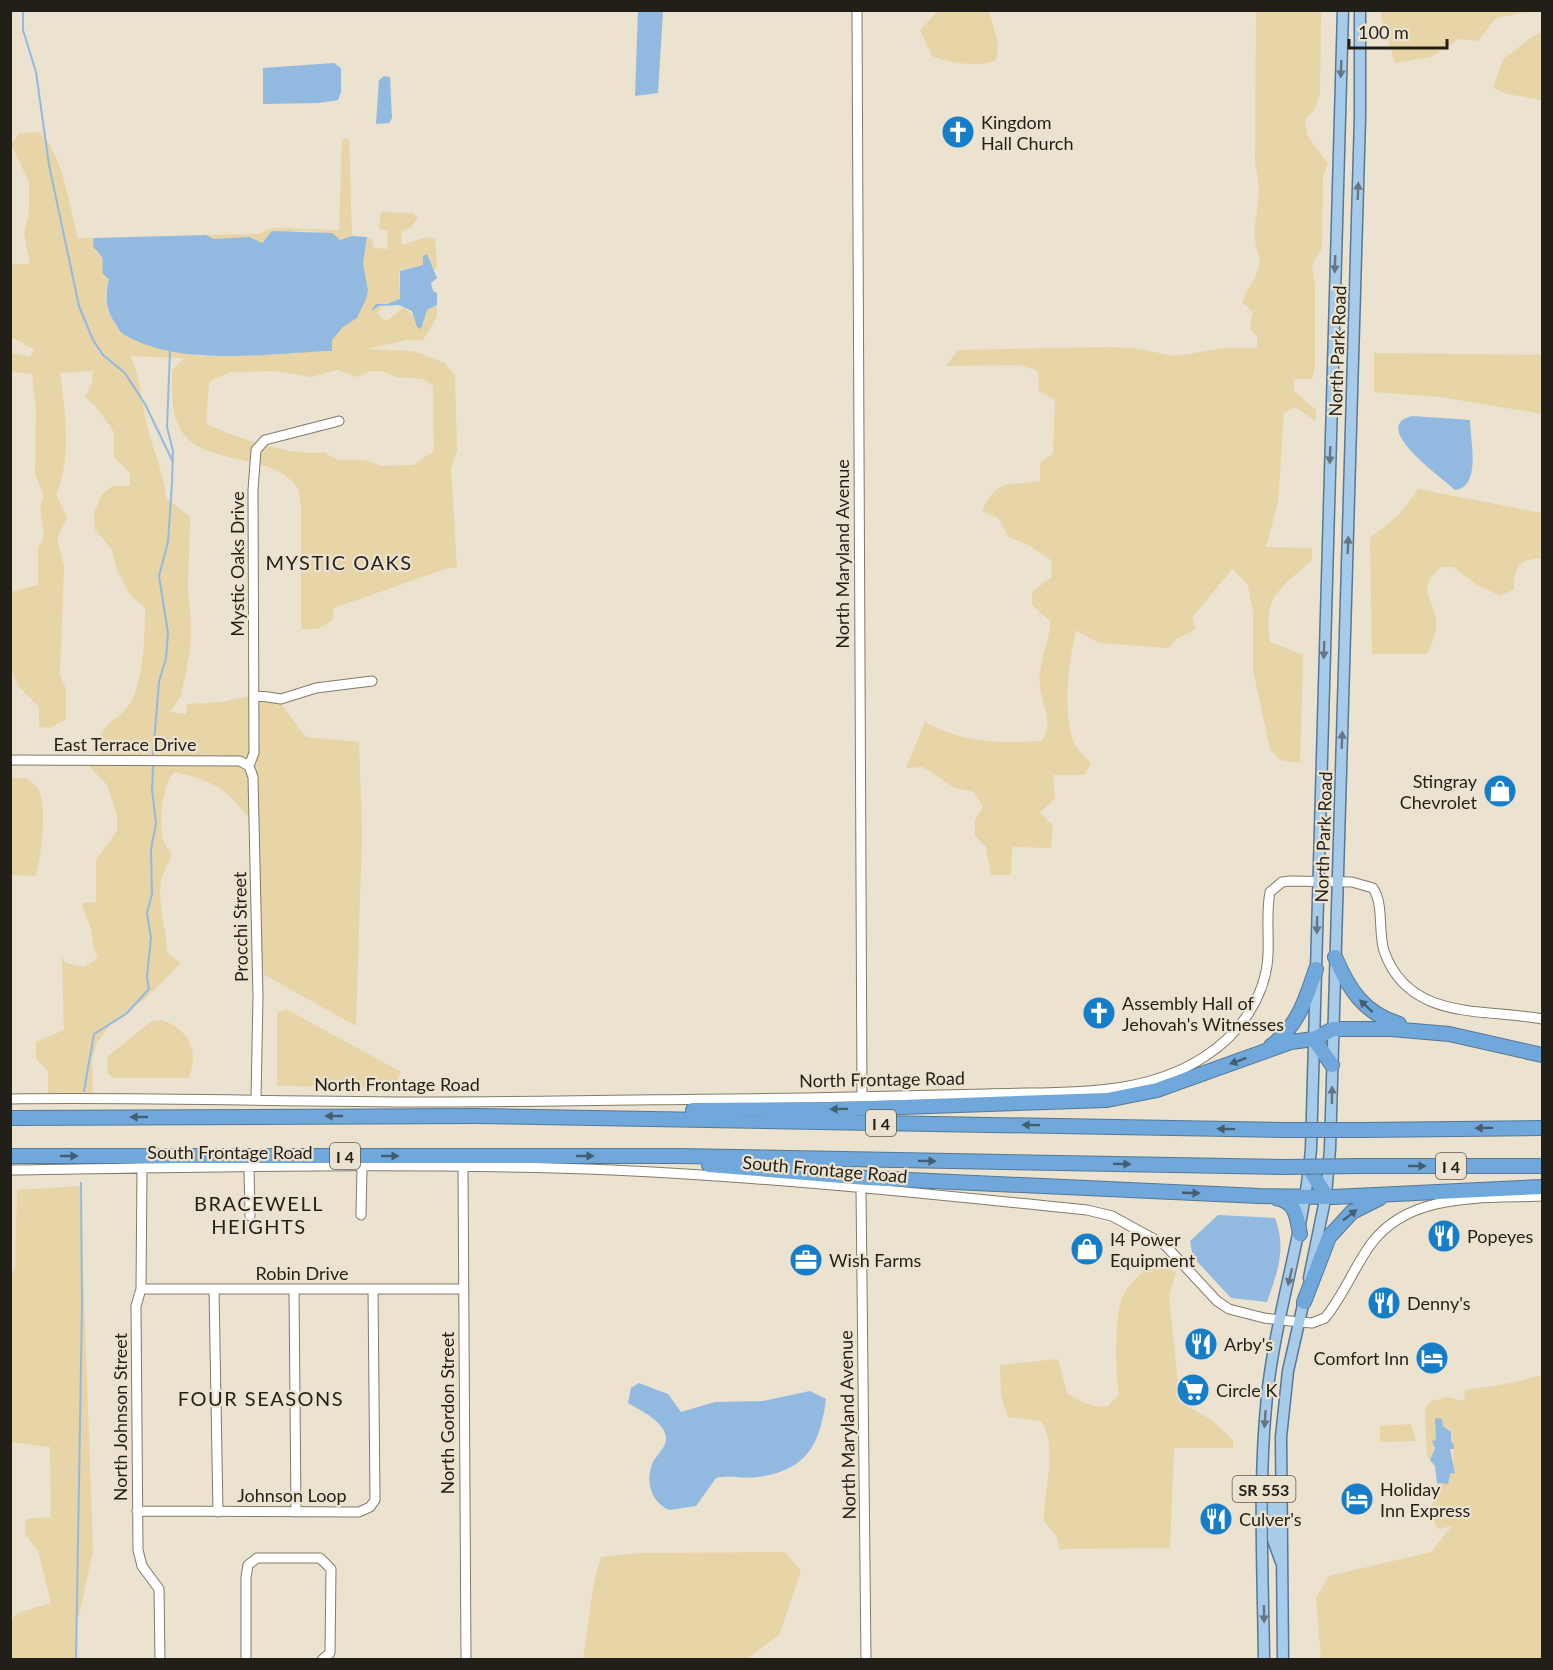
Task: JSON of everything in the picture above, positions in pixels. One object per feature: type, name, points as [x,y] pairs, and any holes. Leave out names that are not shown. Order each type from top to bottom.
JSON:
[{"type":"highway","points":[[1335,957],[1351,990],[1372,1013],[1384,1019],[1400,1024],[1501,1040],[1542,1053]]},
{"type":"highway","points":[[1261,1053],[1276,1042],[1295,1022],[1302,1010],[1316,969]]},
{"type":"highway","points":[[477,1116],[604,1111],[843,1109],[1107,1100],[1157,1090],[1291,1042],[1314,1039],[1333,1029],[1391,1029],[1449,1034],[1542,1053]]},
{"type":"highway","points":[[1314,1039],[1332,1065]]},
{"type":"highway","name":"I 4","points":[[10,1118],[477,1116],[1284,1130],[1542,1128]]},
{"type":"highway","name":"I 4","points":[[10,1156],[679,1156],[1283,1167],[1542,1166]]},
{"type":"highway","points":[[679,1156],[710,1165],[867,1178],[1259,1196],[1393,1195],[1542,1187]]},
{"type":"highway","points":[[1309,1169],[1326,1195]]},
{"type":"highway","points":[[1304,1302],[1310,1290],[1319,1256],[1337,1227],[1362,1206],[1393,1195]]},
{"type":"highway","points":[[1259,1196],[1286,1200],[1296,1212],[1300,1234]]},
{"type":"main road","name":"North Park Road","points":[[1264,1659],[1264,1479],[1267,1395],[1280,1319],[1300,1234],[1309,1169],[1343,10]]},
{"type":"main road","name":"North Park Road","points":[[1283,1659],[1281,1437],[1288,1371],[1326,1195],[1332,1065],[1360,118],[1360,10]]},
{"type":"main road","points":[[1264,1479],[1273,1487],[1273,1540],[1282,1565]]},
{"type":"street","name":"North Maryland Avenue","points":[[857,10],[862,1097]]},
{"type":"street","name":"Mystic Oaks Drive","points":[[244,763],[254,753],[253,490],[256,450],[265,440],[339,421]]},
{"type":"street","points":[[254,695],[281,699],[316,688],[372,681]]},
{"type":"street","name":"East Terrace Drive","points":[[10,760],[244,763]]},
{"type":"street","name":"Procchi Street","points":[[244,763],[253,777],[258,997],[256,1099]]},
{"type":"street","name":"North Frontage Road","points":[[10,1099],[427,1102],[862,1097],[1110,1089],[1143,1084],[1179,1071],[1225,1042],[1237,1030],[1253,1006],[1268,964],[1270,892],[1282,882],[1362,883],[1373,888],[1378,901],[1379,924],[1385,953],[1398,975],[1420,996],[1451,1009],[1542,1018]]},
{"type":"street","points":[[361,1215],[362,1167]]},
{"type":"street","name":"South Frontage Road","points":[[10,1170],[463,1167],[700,1174],[1087,1210],[1112,1216],[1142,1230],[1165,1245],[1217,1302],[1229,1309],[1312,1323],[1325,1318],[1372,1242],[1396,1220],[1434,1203],[1542,1196]]},
{"type":"street","name":"North Gordon Street","points":[[463,1167],[466,1659]]},
{"type":"street","points":[[249,1168],[250,1216]]},
{"type":"street","name":"North Johnson Street","points":[[142,1169],[141,1289],[136,1306],[137,1511],[140,1559],[159,1588],[160,1659]]},
{"type":"street","name":"North Maryland Avenue","points":[[861,1190],[866,1659]]},
{"type":"street","name":"Robin Drive","points":[[141,1289],[463,1289]]},
{"type":"street","points":[[294,1289],[296,1512]]},
{"type":"street","name":"Johnson Loop","points":[[137,1511],[359,1512],[370,1507],[375,1500],[373,1289]]},
{"type":"street","points":[[214,1290],[218,1512]]},
{"type":"street","points":[[246,1659],[248,1565],[257,1558],[320,1558],[331,1569],[330,1653],[322,1659]]},
{"type":"shaded area","points":[[939,10],[989,11],[998,43],[996,60],[982,64],[965,64],[932,56],[920,30]]},
{"type":"shaded area","points":[[1382,10],[1533,11],[1496,18],[1478,41],[1459,39],[1431,57],[1395,63],[1381,17]]},
{"type":"shaded area","points":[[1256,11],[1321,11],[1320,94],[1315,109],[1305,120],[1307,135],[1328,164],[1323,177],[1322,248],[1312,265],[1315,287],[1315,367],[1312,379],[1294,379],[1294,391],[1316,410],[1316,421],[1295,407],[1284,413],[1278,502],[1266,547],[1312,548],[1312,560],[1276,594],[1269,614],[1268,626],[1270,642],[1303,655],[1300,763],[1280,760],[1270,749],[1253,670],[1253,611],[1248,585],[1232,569],[1192,618],[1196,629],[1175,640],[1169,648],[1099,643],[1076,630],[1069,672],[1069,720],[1076,746],[1091,763],[1085,775],[1053,775],[1055,798],[1040,813],[1053,825],[1051,848],[1012,847],[1011,875],[991,875],[986,847],[975,836],[975,820],[983,807],[974,792],[955,788],[923,767],[906,768],[925,722],[954,735],[982,740],[1042,741],[1045,734],[1047,715],[1040,679],[1051,622],[1032,605],[1032,592],[1052,577],[1051,560],[1028,545],[1009,537],[998,518],[982,511],[993,493],[999,488],[1040,481],[1040,463],[1053,454],[1055,400],[1039,391],[1038,371],[1020,365],[946,366],[958,350],[1108,347],[1133,348],[1175,356],[1225,348],[1257,348],[1257,337],[1250,328],[1253,312],[1242,303],[1256,275],[1259,262],[1255,238],[1259,194],[1255,164]]},
{"type":"shaded area","points":[[1542,32],[1542,100],[1507,94],[1493,88],[1503,59]]},
{"type":"shaded area","points":[[38,132],[54,152],[64,180],[78,238],[94,238],[109,279],[105,295],[108,312],[121,333],[145,344],[201,356],[331,351],[332,340],[343,327],[357,318],[368,290],[363,263],[367,237],[372,240],[374,248],[388,249],[387,230],[379,229],[381,212],[413,213],[418,218],[411,227],[401,232],[402,245],[428,237],[435,239],[437,267],[434,270],[425,254],[423,265],[402,269],[399,274],[400,299],[387,304],[376,304],[378,307],[382,306],[377,314],[386,321],[404,307],[422,324],[427,310],[437,305],[437,317],[423,340],[407,340],[366,349],[413,351],[445,363],[455,376],[457,451],[451,469],[457,568],[448,568],[334,608],[332,621],[317,629],[301,629],[301,505],[297,487],[284,475],[268,467],[212,453],[196,445],[183,433],[175,416],[172,370],[184,358],[130,356],[139,381],[147,425],[163,477],[166,498],[190,517],[188,588],[190,651],[181,696],[170,712],[186,714],[187,704],[223,702],[258,694],[282,705],[306,737],[359,742],[362,833],[356,1026],[261,973],[257,777],[243,757],[100,757],[100,741],[104,729],[124,712],[137,687],[145,632],[145,608],[130,595],[117,570],[112,549],[95,530],[94,513],[102,494],[113,486],[130,486],[130,473],[114,457],[114,432],[96,407],[85,397],[92,384],[93,371],[60,373],[66,450],[56,494],[67,518],[57,538],[64,566],[60,675],[66,689],[66,719],[50,728],[39,727],[39,707],[18,686],[11,672],[11,592],[38,585],[38,547],[43,535],[40,510],[44,497],[35,473],[36,409],[32,374],[11,372],[11,353],[30,357],[35,350],[11,337],[11,264],[30,264],[24,233],[29,213],[29,182],[11,144],[20,133]],"holes":[[[337,370],[357,377],[371,371],[381,371],[396,377],[423,379],[433,386],[434,451],[413,465],[382,466],[364,460],[337,460],[324,452],[297,452],[264,445],[206,423],[209,382],[230,372],[274,371],[311,377]]]},
{"type":"shaded area","points":[[342,139],[349,139],[352,236],[340,240],[323,233],[303,231],[283,233],[257,243],[255,240],[214,239],[206,235],[258,234],[272,228],[339,230]]},
{"type":"shaded area","points":[[1374,353],[1542,355],[1542,414],[1440,397],[1374,392]]},
{"type":"shaded area","points":[[1418,489],[1542,513],[1542,558],[1523,562],[1515,575],[1514,589],[1501,596],[1477,585],[1453,567],[1440,567],[1427,588],[1436,618],[1436,627],[1427,654],[1372,654],[1370,538],[1399,515]]},
{"type":"shaded area","points":[[91,764],[239,764],[248,775],[250,782],[251,821],[227,793],[209,783],[175,772],[171,777],[164,795],[161,826],[165,844],[172,854],[161,881],[160,899],[167,953],[181,963],[145,999],[111,1024],[97,1042],[92,1060],[93,1095],[48,1095],[48,1071],[36,1059],[36,1042],[64,1030],[62,957],[66,963],[84,967],[98,958],[82,903],[96,902],[96,860],[117,831],[117,814],[107,785],[89,766]]},
{"type":"shaded area","points":[[11,778],[27,778],[34,784],[41,796],[42,836],[36,876],[11,875]]},
{"type":"shaded area","points":[[286,1009],[401,1072],[393,1087],[277,1086],[277,1013]]},
{"type":"shaded area","points":[[163,1020],[180,1030],[190,1043],[193,1059],[189,1078],[114,1078],[107,1072],[108,1056],[152,1021]]},
{"type":"shaded area","points":[[80,1186],[93,1550],[79,1616],[77,1616],[77,1659],[11,1659],[11,1620],[18,1613],[51,1603],[38,1551],[25,1534],[26,1519],[51,1517],[50,1447],[11,1442],[10,1277],[15,1269],[17,1190]]},
{"type":"shaded area","points":[[1153,1262],[1176,1272],[1169,1297],[1180,1402],[1213,1421],[1233,1440],[1233,1448],[1174,1448],[1170,1548],[1060,1549],[1057,1537],[1044,1521],[1050,1456],[1046,1432],[1041,1421],[1008,1417],[1001,1396],[1000,1365],[1058,1359],[1067,1393],[1086,1403],[1107,1407],[1119,1394],[1116,1347],[1121,1301],[1130,1285]]},
{"type":"shaded area","points":[[1542,1375],[1542,1659],[1321,1659],[1316,1598],[1329,1576],[1431,1552],[1452,1526],[1438,1529],[1430,1514],[1437,1483],[1442,1484],[1450,1474],[1455,1473],[1451,1432],[1443,1426],[1441,1419],[1437,1423],[1436,1441],[1430,1460],[1427,1454],[1425,1410],[1429,1402],[1447,1397],[1464,1401],[1465,1390],[1511,1383]]},
{"type":"shaded area","points":[[1411,1424],[1416,1441],[1380,1442],[1380,1426]]},
{"type":"shaded area","points":[[785,1552],[801,1571],[779,1635],[747,1659],[583,1659],[592,1595],[601,1557],[640,1553]]},
{"type":"water","points":[[638,10],[663,11],[658,93],[635,96]]},
{"type":"water","points":[[334,63],[341,68],[341,92],[338,100],[319,103],[263,104],[263,68]]},
{"type":"water","points":[[384,76],[390,77],[392,118],[389,123],[376,124],[379,80]]},
{"type":"water","points":[[272,231],[332,233],[340,240],[352,236],[367,237],[363,263],[368,290],[366,299],[357,318],[343,327],[332,340],[332,351],[225,356],[197,355],[146,345],[123,334],[112,318],[107,302],[109,279],[103,274],[102,258],[93,247],[94,238],[206,235],[214,239],[249,237],[262,243]]},
{"type":"water","points":[[427,254],[437,278],[431,283],[433,291],[437,293],[437,305],[427,310],[421,329],[417,327],[412,311],[399,305],[379,306],[371,311],[376,304],[387,304],[400,299],[400,271],[423,265],[423,256]]},
{"type":"water","points":[[1412,416],[1470,420],[1472,471],[1463,487],[1455,490],[1412,453],[1403,441],[1398,431],[1401,422]]},
{"type":"water","points":[[1218,1215],[1275,1218],[1279,1229],[1280,1251],[1277,1271],[1267,1302],[1231,1298],[1193,1257],[1190,1241]]},
{"type":"water","points":[[639,1383],[668,1394],[681,1412],[715,1402],[763,1401],[810,1391],[826,1399],[820,1430],[815,1442],[799,1461],[775,1474],[748,1478],[716,1478],[696,1506],[669,1510],[653,1496],[649,1476],[653,1462],[665,1444],[664,1431],[651,1417],[628,1403],[631,1388]]},
{"type":"water","points":[[1435,1418],[1442,1419],[1443,1426],[1451,1432],[1451,1441],[1454,1445],[1454,1449],[1450,1449],[1455,1473],[1450,1474],[1448,1484],[1437,1483],[1435,1466],[1430,1460],[1435,1448],[1432,1441],[1436,1440]]},
{"type":"waterway","points":[[23,10],[23,30],[36,72],[49,165],[79,306],[93,340],[103,355],[125,373],[145,404],[173,462]]},
{"type":"waterway","points":[[153,755],[159,682],[166,658],[168,633],[159,576],[168,542],[172,483],[173,451],[167,427],[170,351]]},
{"type":"waterway","points":[[84,1091],[94,1034],[126,1014],[149,989],[147,977],[151,938],[147,913],[152,894],[151,850],[156,823],[152,790],[153,766]]},
{"type":"waterway","points":[[76,1660],[82,1305],[81,1183]]},
{"type":"place","name":"Kingdom Hall Church","points":[[958,132]]},
{"type":"place","name":"Stingray Chevrolet","points":[[1500,791]]},
{"type":"place","name":"Assembly Hall of Jehovah's Witnesses","points":[[1099,1013]]},
{"type":"place","name":"Popeyes","points":[[1444,1236]]},
{"type":"place","name":"I4 Power Equipment","points":[[1087,1249]]},
{"type":"place","name":"Wish Farms","points":[[806,1260]]},
{"type":"place","name":"Denny's","points":[[1384,1303]]},
{"type":"place","name":"Arby's","points":[[1201,1344]]},
{"type":"place","name":"Comfort Inn","points":[[1432,1358]]},
{"type":"place","name":"Circle K","points":[[1193,1390]]},
{"type":"place","name":"Holiday Inn Express","points":[[1357,1499]]},
{"type":"place","name":"Culver's","points":[[1216,1519]]},
{"type":"district","name":"MYSTIC OAKS","points":[[339,562]]},
{"type":"district","name":"BRACEWELL HEIGHTS","points":[[259,1214]]},
{"type":"district","name":"FOUR SEASONS","points":[[261,1398]]}]
